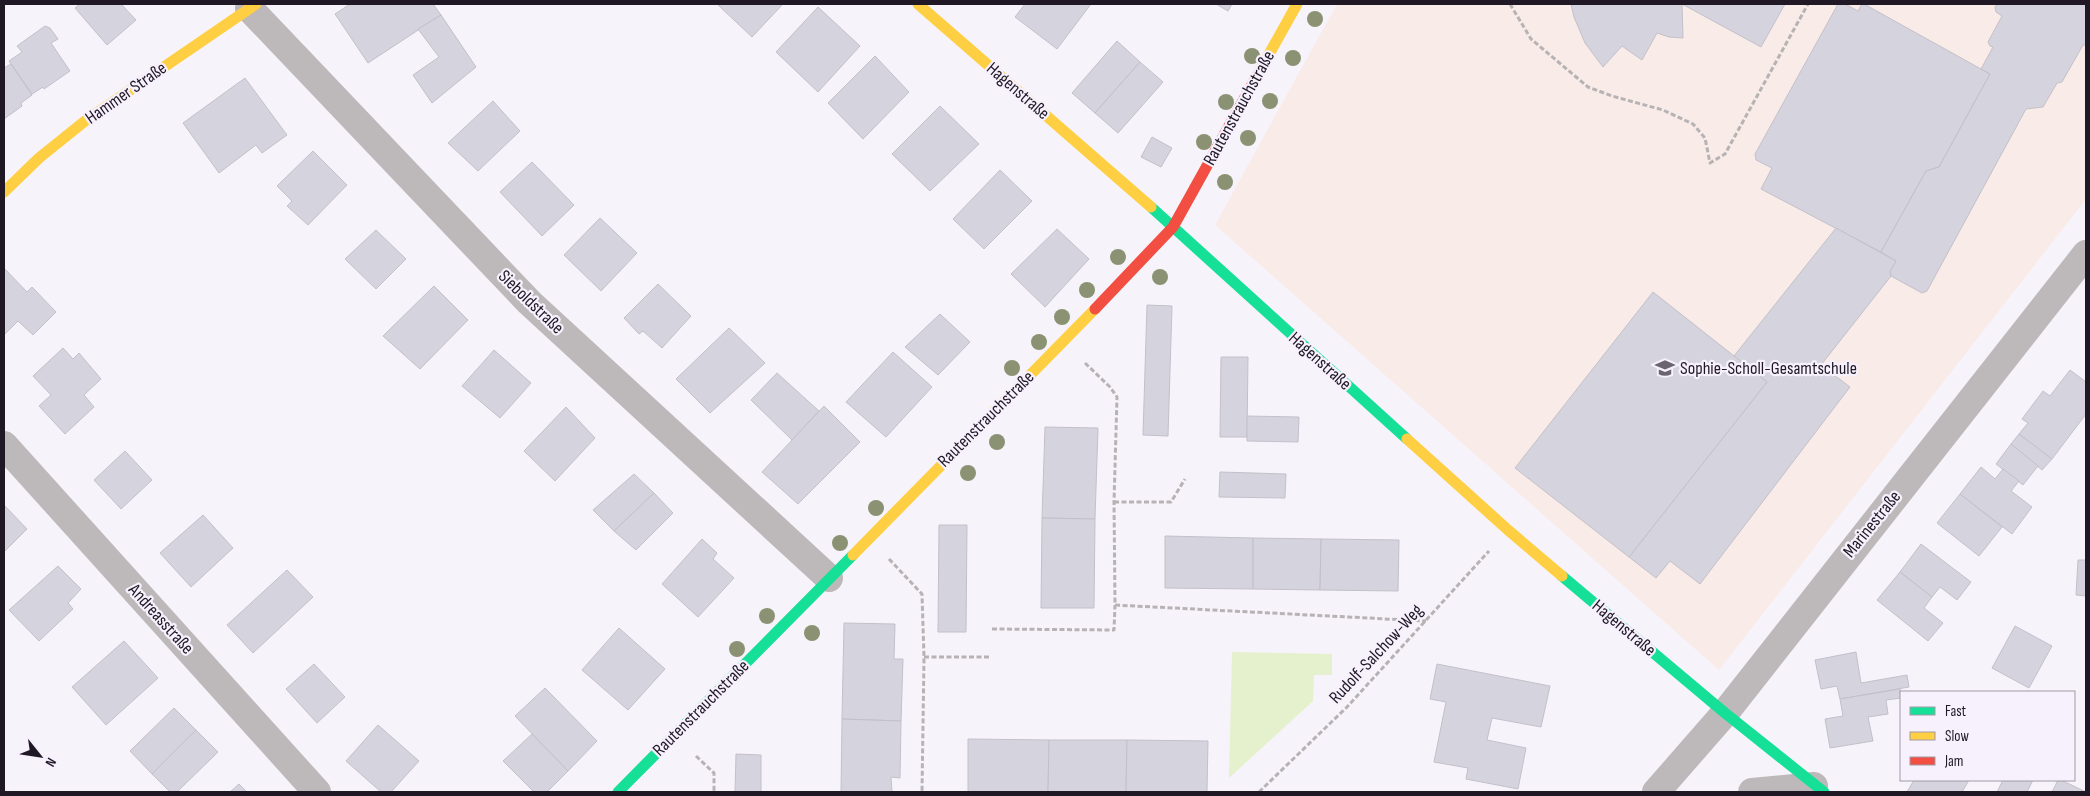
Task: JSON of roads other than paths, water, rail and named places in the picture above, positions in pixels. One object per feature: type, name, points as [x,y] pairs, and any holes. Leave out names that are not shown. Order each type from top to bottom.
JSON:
[{"type":"street","name":"Hagenstraße","points":[[918,4],[1173,227],[1508,530],[1725,713],[1819,789]]},
{"type":"street","name":"Rautenstrauchstraße","points":[[618,792],[1064,342],[1173,227],[1297,4]]},
{"type":"street","name":"Hammer Straße","points":[[4,192],[39,158],[85,121],[253,6]]},
{"type":"street","name":"Sieboldstraße","points":[[253,6],[529,302],[829,578]]},
{"type":"street","name":"Marinestraße","points":[[1656,792],[1725,713],[2086,254]]},
{"type":"street","name":"Andreasstraße","points":[[4,445],[317,792]]},
{"type":"street","points":[[1752,792],[1819,789]]},
{"type":"place","name":"Sophie-Scholl-Gesamtschule","points":[[1665,368]]}]
